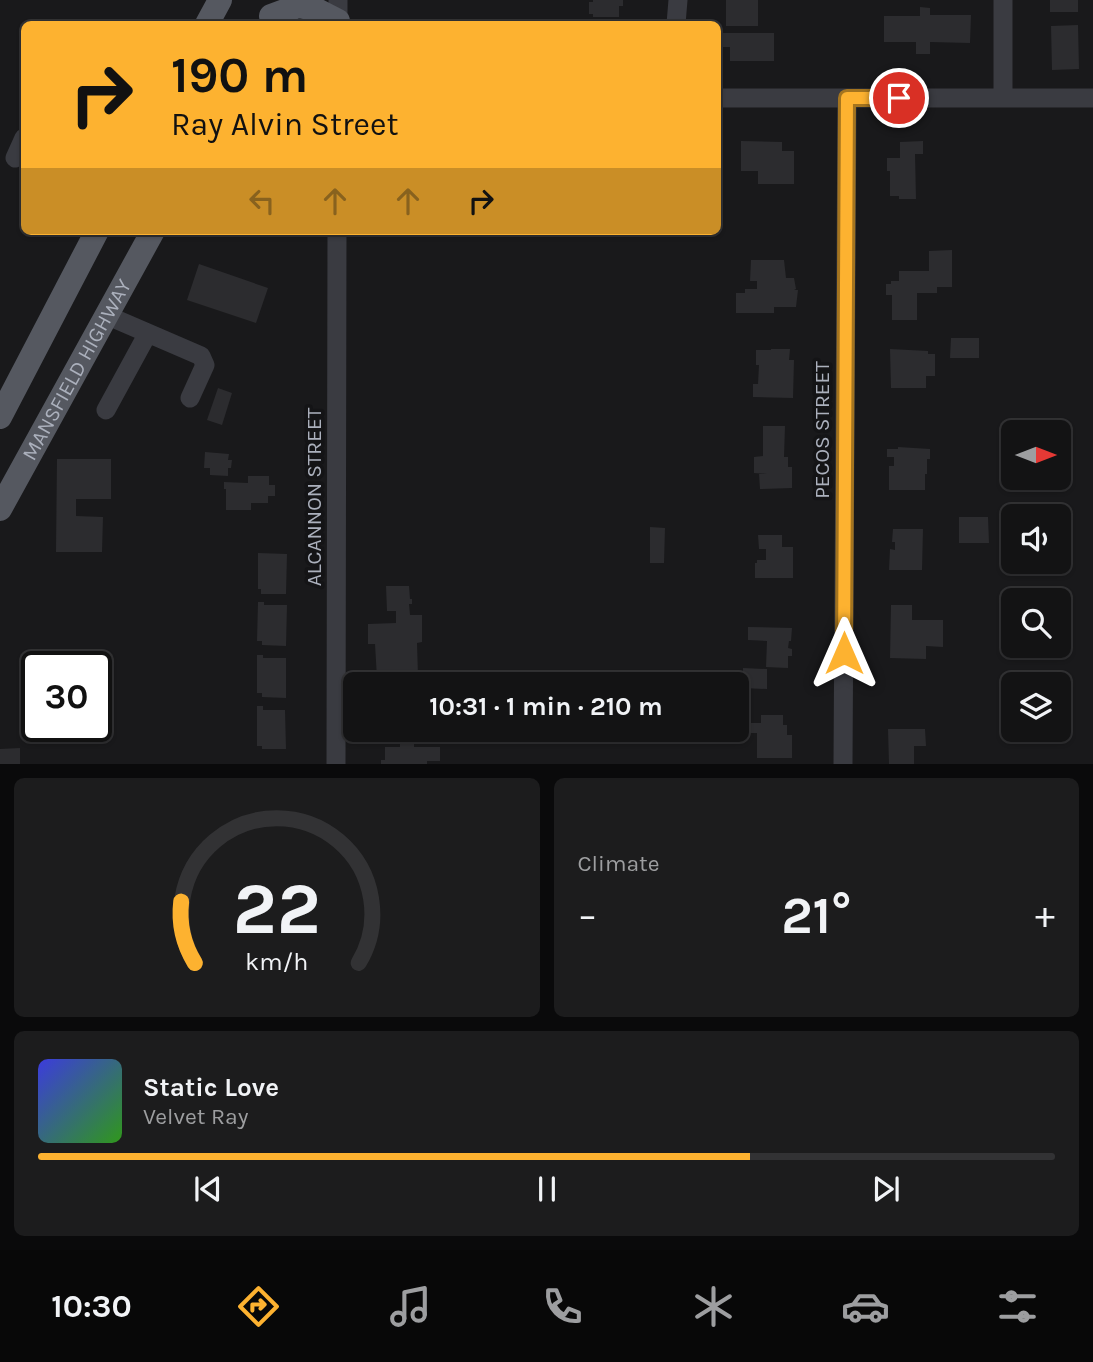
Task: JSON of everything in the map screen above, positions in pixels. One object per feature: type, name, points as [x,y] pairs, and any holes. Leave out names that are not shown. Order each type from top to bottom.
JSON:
[{"type":"main road","points":[[209,21],[220,0]]},
{"type":"main road","points":[[272,13],[298,6],[338,15]]},
{"type":"main road","name":"MANSFIELD HIGHWAY","points":[[1,411],[95,235]]},
{"type":"main road","name":"MANSFIELD HIGHWAY","points":[[0,509],[151,235]]},
{"type":"street","points":[[676,21],[678,0]]},
{"type":"street","points":[[1003,0],[1003,98]]},
{"type":"street","points":[[721,97],[1093,98]]},
{"type":"street","name":"PECOS STREET","points":[[843,764],[847,98]]},
{"type":"street","points":[[15,158],[21,145]]},
{"type":"street","name":"ALCANNON STREET","points":[[336,764],[337,235]]},
{"type":"street","points":[[106,316],[201,356],[205,365],[190,398]]},
{"type":"street","points":[[106,410],[148,332]]},
{"type":"building","points":[[623,0],[623,6],[619,6],[619,17],[593,17],[593,14],[589,14],[589,2]]},
{"type":"building","points":[[726,0],[758,0],[758,26],[726,26]]},
{"type":"building","points":[[1050,0],[1078,0],[1078,12],[1050,12]]},
{"type":"building","points":[[920,7],[930,8],[930,15],[971,15],[970,43],[930,42],[930,54],[916,54],[916,42],[884,42],[884,16],[920,16]]},
{"type":"building","points":[[1078,25],[1079,69],[1052,70],[1051,26]]},
{"type":"building","points":[[721,33],[774,33],[774,61],[730,61],[730,47],[721,47]]},
{"type":"building","points":[[741,141],[782,142],[782,151],[794,151],[794,184],[758,184],[758,171],[741,171]]},
{"type":"building","points":[[923,141],[923,154],[915,154],[916,199],[890,196],[887,158],[900,158],[900,142]]},
{"type":"building","points":[[952,250],[952,287],[937,287],[937,293],[917,293],[917,320],[892,320],[892,295],[886,295],[886,284],[899,281],[899,271],[929,271],[929,251]]},
{"type":"building","points":[[751,260],[784,260],[786,278],[794,278],[794,290],[798,290],[796,307],[774,307],[774,313],[736,313],[736,293],[745,293],[745,289],[757,289],[757,281],[750,281]]},
{"type":"building","points":[[199,264],[268,288],[256,323],[187,300]]},
{"type":"building","points":[[951,338],[979,338],[979,358],[950,358]]},
{"type":"building","points":[[790,349],[789,360],[794,360],[793,398],[753,397],[753,384],[758,384],[759,365],[756,365],[756,350]]},
{"type":"building","points":[[890,349],[928,351],[928,354],[935,354],[935,376],[926,376],[926,388],[891,388]]},
{"type":"building","points":[[218,388],[232,393],[222,425],[207,420]]},
{"type":"building","points":[[763,426],[785,426],[784,457],[788,457],[788,467],[792,467],[792,488],[760,489],[759,474],[767,474],[754,473],[754,457],[763,456]]},
{"type":"building","points":[[887,449],[930,449],[925,490],[889,490],[889,466],[894,466],[894,457],[887,457]]},
{"type":"building","points":[[205,452],[229,454],[228,460],[232,460],[228,476],[210,475],[210,468],[204,468]]},
{"type":"building","points":[[57,459],[111,459],[111,499],[76,499],[76,516],[103,517],[102,552],[56,552]]},
{"type":"building","points":[[248,476],[269,476],[269,485],[275,485],[275,496],[268,496],[268,503],[251,503],[251,510],[226,510],[224,482],[248,483]]},
{"type":"building","points":[[959,517],[988,517],[989,543],[959,543]]},
{"type":"building","points":[[650,527],[665,528],[664,563],[650,563]]},
{"type":"building","points":[[893,529],[923,529],[922,570],[889,570],[890,549],[895,550],[895,542],[892,542]]},
{"type":"building","points":[[758,535],[782,535],[782,547],[793,547],[793,578],[755,578],[755,563],[757,560],[766,560],[766,549],[759,549]]},
{"type":"building","points":[[258,553],[287,554],[286,594],[261,594],[261,589],[258,589]]},
{"type":"building","points":[[386,586],[409,586],[412,599],[412,604],[409,604],[410,615],[422,615],[422,642],[417,643],[418,672],[377,672],[375,644],[368,644],[368,624],[396,623],[396,611],[387,611]]},
{"type":"building","points":[[258,602],[264,602],[264,605],[287,605],[286,646],[262,645],[262,641],[257,641]]},
{"type":"building","points":[[891,605],[912,605],[912,620],[943,620],[943,647],[926,646],[926,659],[890,658]]},
{"type":"building","points":[[748,627],[792,628],[788,648],[792,649],[792,656],[788,656],[788,668],[766,667],[767,641],[748,640]]},
{"type":"building","points":[[257,655],[263,655],[263,658],[286,658],[286,698],[262,697],[262,693],[257,693]]},
{"type":"building","points":[[743,668],[767,669],[767,689],[749,688],[749,672],[743,672]]},
{"type":"building","points":[[257,706],[263,706],[263,710],[285,710],[286,749],[262,749],[262,746],[257,746]]},
{"type":"building","points":[[761,715],[783,715],[787,735],[792,735],[792,758],[757,758],[757,733],[749,733],[749,723],[761,723]]},
{"type":"building","points":[[888,729],[925,729],[926,746],[914,746],[914,764],[889,764]]},
{"type":"building","points":[[400,742],[414,742],[414,747],[440,747],[440,761],[427,761],[427,764],[381,764],[381,760],[385,760],[385,747],[400,747]]},
{"type":"building","points":[[20,748],[20,764],[0,764],[0,749]]},
{"type":"route","points":[[844,653],[847,98],[899,98]]}]
